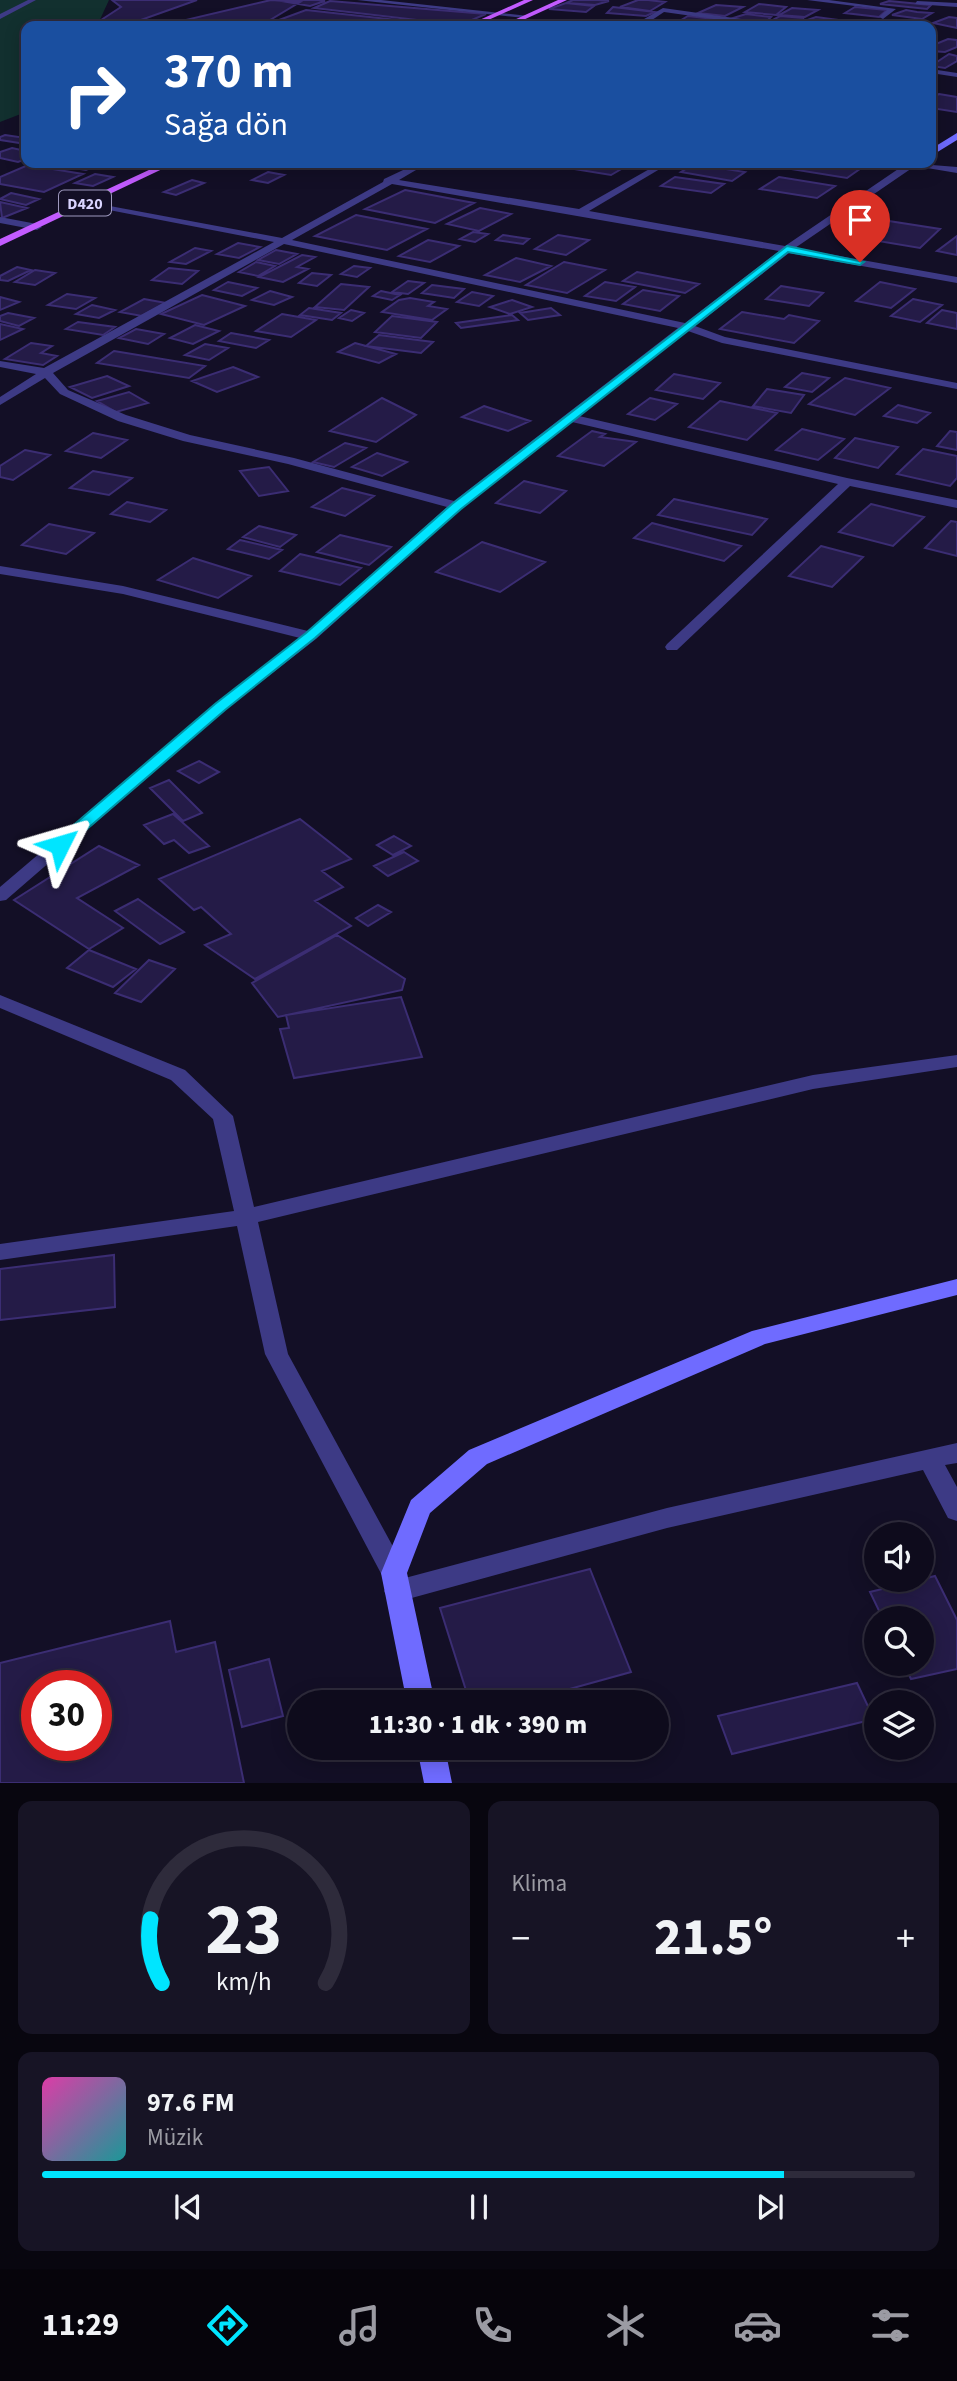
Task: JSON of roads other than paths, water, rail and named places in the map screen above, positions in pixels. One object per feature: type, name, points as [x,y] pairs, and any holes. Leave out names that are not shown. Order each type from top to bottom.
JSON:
[{"type":"main road","points":[[480,21],[530,0]]},
{"type":"main road","points":[[514,21],[565,0]]},
{"type":"main road","name":"D420","points":[[0,243],[160,168]]},
{"type":"street","points":[[0,17],[33,0]]},
{"type":"street","points":[[360,0],[524,16]]},
{"type":"street","points":[[810,0],[893,9],[883,17]]},
{"type":"street","points":[[917,3],[957,5]]},
{"type":"street","points":[[646,21],[663,10],[741,21]]},
{"type":"street","points":[[936,72],[957,75]]},
{"type":"street","points":[[936,150],[957,136]]},
{"type":"street","points":[[936,167],[957,170]]},
{"type":"street","points":[[0,402],[46,372],[414,168]]},
{"type":"street","points":[[580,212],[657,168]]},
{"type":"street","points":[[0,896],[220,707],[311,636],[456,506],[629,369],[688,327],[787,249],[907,168]]},
{"type":"street","points":[[931,168],[957,176]]},
{"type":"street","points":[[387,181],[580,212],[957,280]]},
{"type":"street","points":[[83,204],[283,241],[688,327],[722,340],[957,386]]},
{"type":"street","points":[[0,220],[37,227]]},
{"type":"street","points":[[0,364],[46,372],[65,392],[122,418],[187,438],[290,461],[456,506]]},
{"type":"street","points":[[570,418],[848,482],[957,504]]},
{"type":"street","points":[[672,647],[848,482]]},
{"type":"street","points":[[0,570],[123,590],[311,636]]},
{"type":"street","points":[[0,1001],[178,1075],[223,1116],[276,1354],[395,1582],[418,1690]]},
{"type":"street","points":[[0,1252],[246,1217],[813,1082],[957,1060]]},
{"type":"street","points":[[395,1582],[419,1507],[478,1457],[760,1337],[957,1287]]},
{"type":"street","points":[[395,1582],[957,1453]]},
{"type":"street","points":[[930,1460],[957,1511]]},
{"type":"street","points":[[433,1760],[438,1783]]}]
